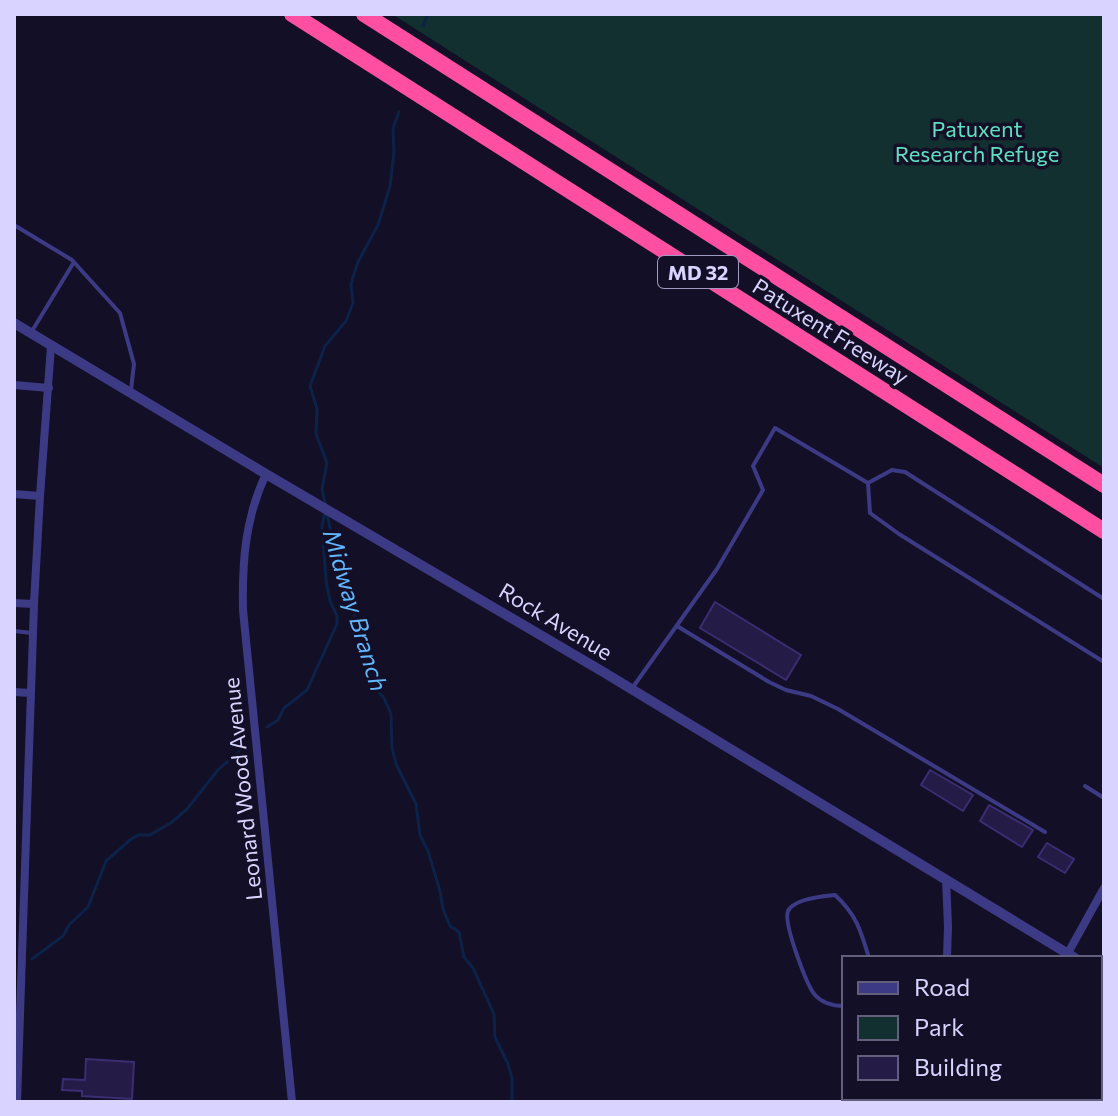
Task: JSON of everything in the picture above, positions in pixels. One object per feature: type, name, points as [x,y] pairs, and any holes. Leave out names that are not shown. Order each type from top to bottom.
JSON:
[{"type":"highway","name":"Patuxent Freeway","points":[[292,14],[1104,531]]},
{"type":"highway","name":"Patuxent Freeway","points":[[364,14],[1104,485]]},
{"type":"street","name":"Rock Avenue","points":[[14,323],[51,352],[130,393],[340,516],[1071,956]]},
{"type":"street","points":[[17,1102],[34,604],[51,352]]},
{"type":"street","points":[[14,385],[49,388]]},
{"type":"street","name":"Leonard Wood Avenue","points":[[266,474],[248,527],[243,566],[243,610],[292,1102]]},
{"type":"street","points":[[14,494],[40,496]]},
{"type":"street","points":[[14,603],[34,604]]},
{"type":"street","points":[[14,692],[30,693]]},
{"type":"street","points":[[946,879],[947,956]]},
{"type":"street","points":[[14,888],[24,881]]},
{"type":"street","points":[[1071,956],[1103,891]]},
{"type":"lane","points":[[14,225],[74,262],[120,313],[134,364],[130,393]]},
{"type":"lane","points":[[31,334],[74,262]]},
{"type":"lane","points":[[632,689],[717,569],[763,490],[753,466],[775,428],[868,483]]},
{"type":"lane","points":[[868,483],[892,470],[905,472],[1104,599]]},
{"type":"lane","points":[[868,483],[870,513],[1104,662]]},
{"type":"lane","points":[[677,626],[769,682],[838,709],[1045,832]]},
{"type":"lane","points":[[14,631],[33,633]]},
{"type":"lane","points":[[1085,786],[1104,798]]},
{"type":"lane","points":[[842,1006],[826,1004],[814,994],[789,934],[788,911],[796,903],[835,895],[859,925],[868,956]]},
{"type":"green space","name":"Patuxent Research Refuge","points":[[392,14],[1104,14],[1104,468]]},
{"type":"building","points":[[715,602],[801,655],[786,680],[700,628]]},
{"type":"building","points":[[930,770],[973,795],[963,811],[921,785]]},
{"type":"building","points":[[989,805],[1033,830],[1022,847],[980,821]]},
{"type":"building","points":[[1047,843],[1074,859],[1065,873],[1038,857]]},
{"type":"building","points":[[86,1059],[134,1062],[132,1099],[82,1096],[82,1091],[62,1090],[63,1079],[85,1080]]},
{"type":"waterway","name":"Midway Branch","points":[[423,26],[428,14]]},
{"type":"waterway","name":"Midway Branch","points":[[326,507],[322,489],[327,463],[316,434],[317,409],[310,386],[325,346],[346,321],[353,303],[353,277],[378,225],[390,186],[393,128],[399,112]]},
{"type":"waterway","points":[[267,727],[278,720],[284,708],[307,690],[337,624],[326,580],[322,527],[325,511]]},
{"type":"waterway","name":"Midway Branch","points":[[327,515],[338,562],[353,601],[355,619],[371,657],[375,688],[384,698],[391,714],[396,764],[416,804],[420,835],[428,851],[443,909],[450,926],[459,932],[464,957],[473,968],[494,1014],[495,1037],[512,1078],[512,1102]]},
{"type":"waterway","points":[[32,959],[63,936],[69,925],[88,907],[106,861],[138,835],[150,835],[172,822],[187,809],[218,770],[244,747]]}]
